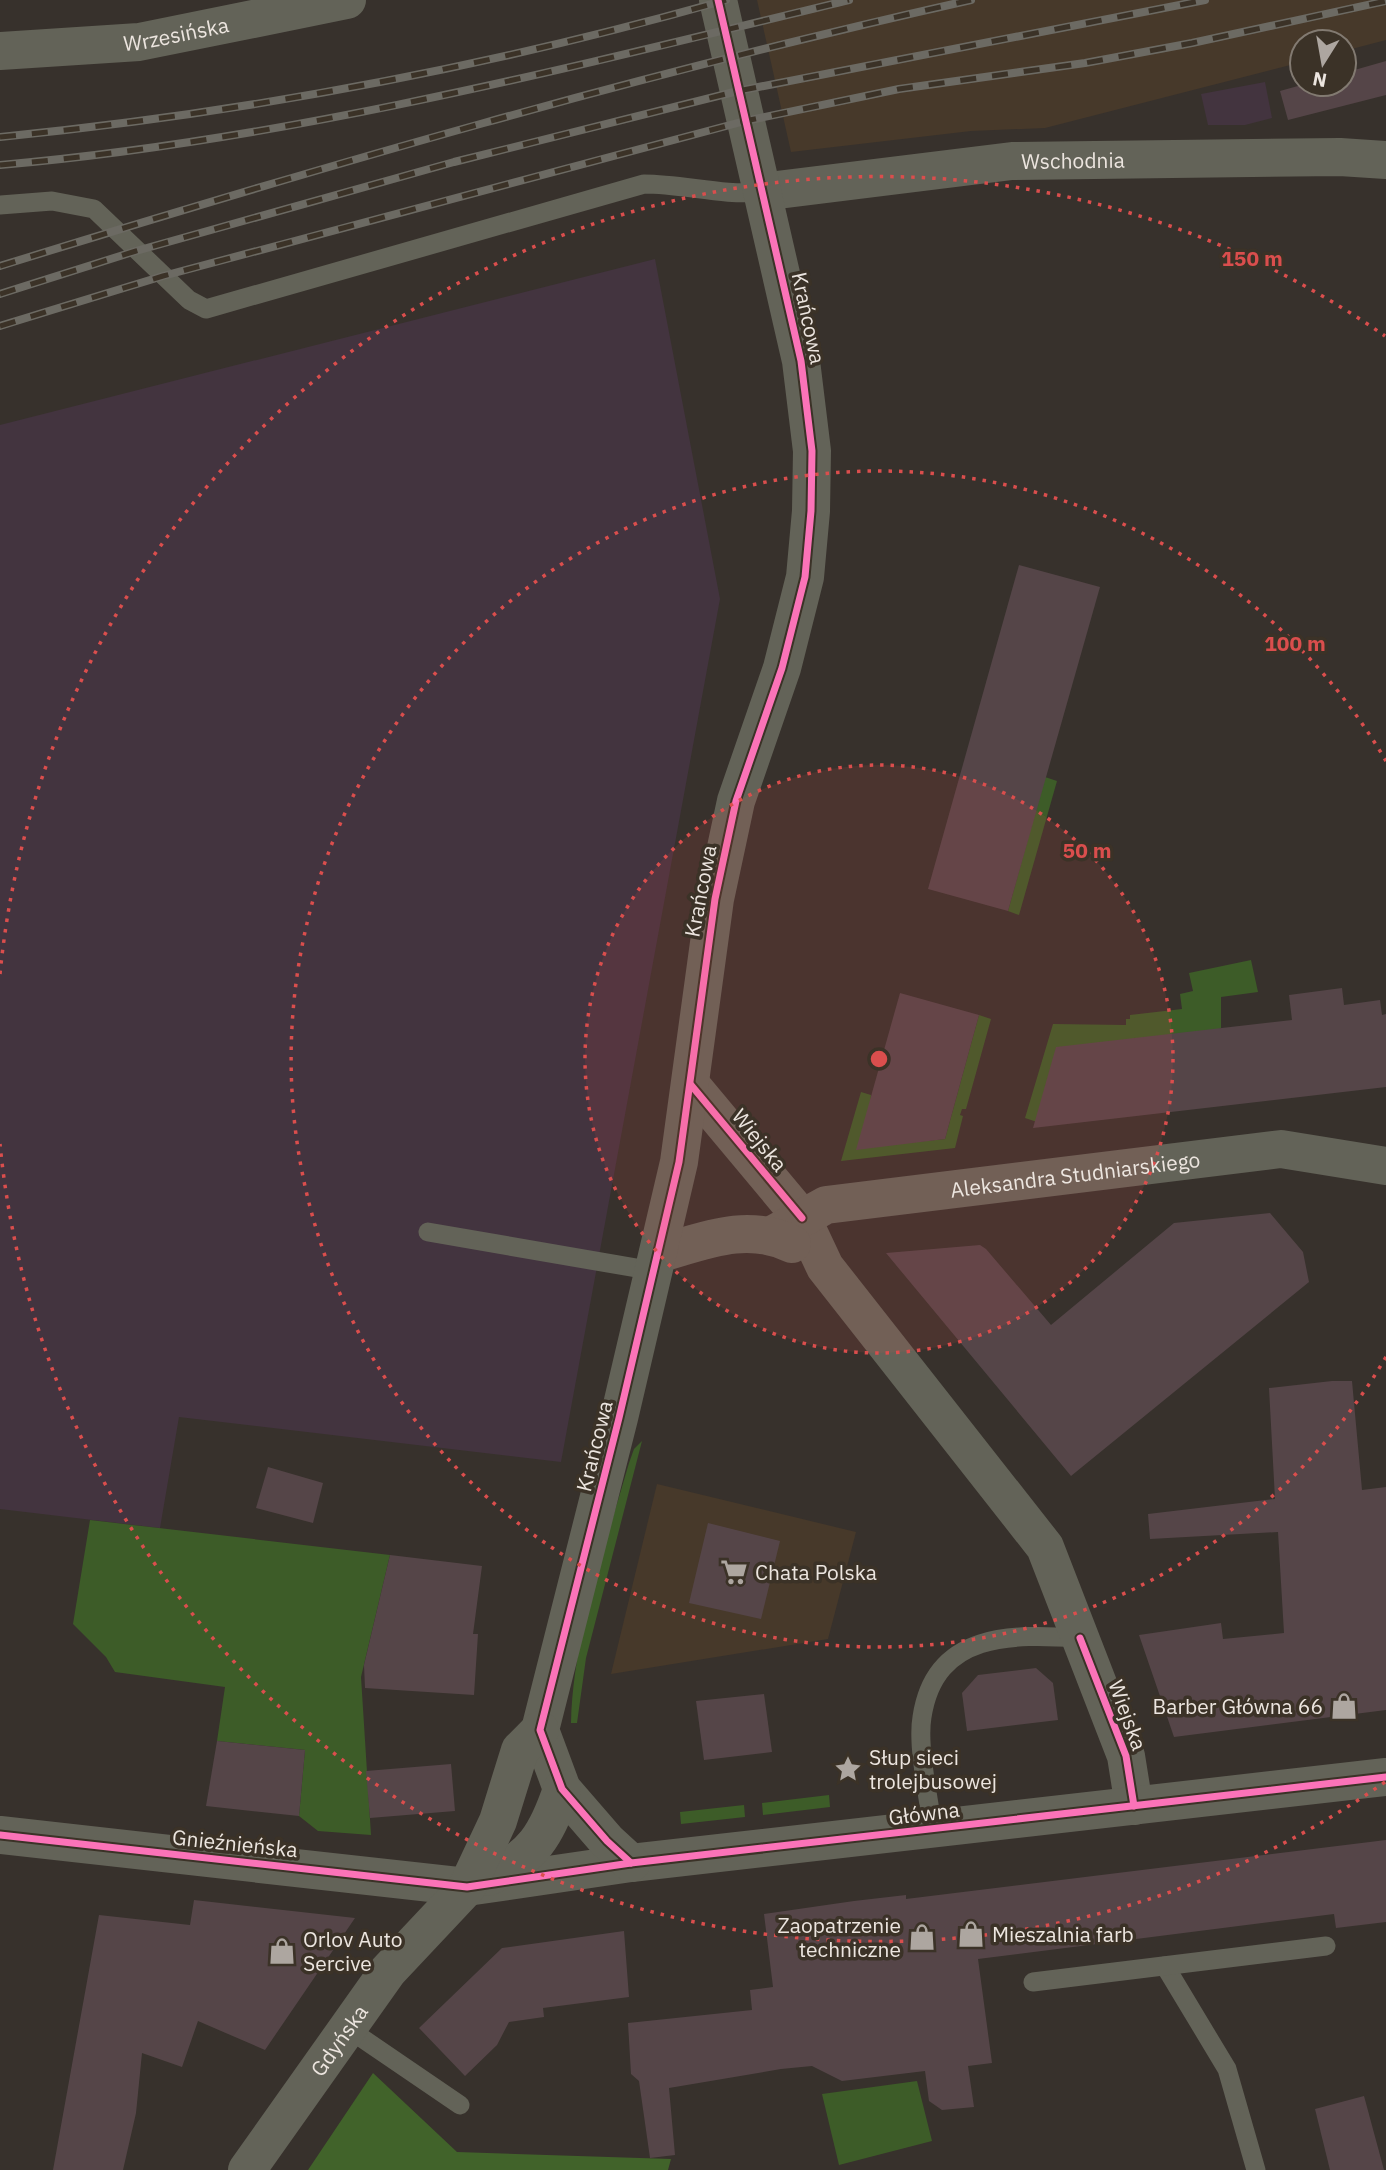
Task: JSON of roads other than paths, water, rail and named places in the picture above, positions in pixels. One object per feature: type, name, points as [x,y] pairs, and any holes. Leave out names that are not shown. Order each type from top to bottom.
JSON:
[{"type":"street","name":"Wrzesińska","points":[[0,51],[139,42],[348,0]]},
{"type":"street","name":"Krańcowa","points":[[467,1887],[498,1821],[520,1750],[540,1730],[656,1262],[691,1085],[715,898],[736,801],[796,618],[808,550],[813,483],[809,415],[790,308],[718,0]]},
{"type":"street","name":"Wschodnia","points":[[762,192],[1012,161],[1340,157],[1386,160]]},
{"type":"street","name":"Wiejska","points":[[691,1085],[786,1227],[825,1268],[1045,1547],[1126,1756],[1134,1806]]},
{"type":"street","name":"Aleksandra Studniarskiego","points":[[786,1227],[826,1205],[1281,1149],[1386,1166]]},
{"type":"street","points":[[656,1262],[729,1233],[786,1227]]},
{"type":"street","points":[[540,1730],[562,1788],[607,1841],[631,1863]]},
{"type":"street","name":"Główna","points":[[467,1887],[631,1863],[1386,1777]]},
{"type":"street","points":[[467,1887],[502,1871],[533,1849],[548,1826],[562,1788]]},
{"type":"street","name":"Gnieźnieńska","points":[[0,1835],[467,1887]]},
{"type":"street","name":"Gdyńska","points":[[247,2170],[347,2028],[406,1950],[467,1887]]},
{"type":"lane","points":[[0,205],[52,201],[94,209],[189,300],[206,309],[644,184],[674,184],[735,195],[762,192]]},
{"type":"lane","points":[[428,1232],[656,1262]]},
{"type":"lane","points":[[933,1830],[922,1718],[937,1677],[970,1646],[994,1638],[1025,1635],[1080,1639]]},
{"type":"lane","points":[[1032,1982],[1326,1946]]},
{"type":"lane","points":[[1165,1966],[1226,2065],[1256,2170]]},
{"type":"lane","points":[[347,2028],[460,2105]]},
{"type":"railway","points":[[0,137],[183,115],[366,85],[547,46],[726,0]]},
{"type":"railway","points":[[0,165],[108,154],[321,120],[428,99],[849,0]]},
{"type":"railway","points":[[0,266],[483,123],[726,58],[971,0]]},
{"type":"railway","points":[[0,294],[136,251],[454,162],[738,91],[1205,0]]},
{"type":"railway","points":[[0,326],[163,276],[745,121],[899,89],[1085,63],[1192,43],[1386,1]]},
{"type":"place","name":"Chata Polska","points":[[734,1572]]},
{"type":"place","name":"Barber Główna 66","points":[[1344,1706]]},
{"type":"place","name":"Słup sieci trolejbusowej","points":[[848,1769]]},
{"type":"place","name":"Mieszalnia farb","points":[[971,1934]]},
{"type":"place","name":"Zaopatrzenie techniczne","points":[[922,1937]]},
{"type":"place","name":"Orlov Auto Sercive","points":[[282,1951]]}]
